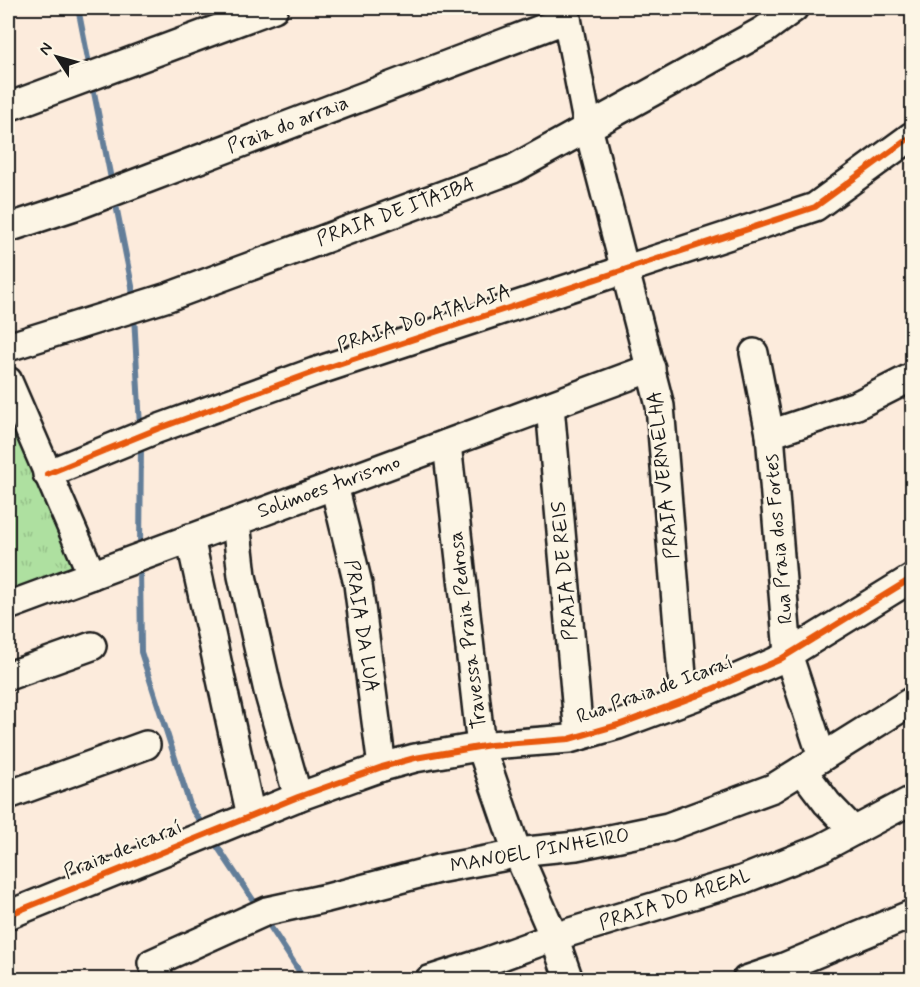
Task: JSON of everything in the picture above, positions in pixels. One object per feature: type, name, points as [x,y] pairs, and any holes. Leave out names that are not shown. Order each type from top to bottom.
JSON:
[{"type":"street","points":[[8,107],[274,8]]},
{"type":"street","name":"PRAIA DE ITAIBA","points":[[8,347],[168,297],[513,169],[764,30],[794,8]]},
{"type":"street","name":"PRAIA VERMELHA","points":[[566,13],[588,127],[660,406],[684,700]]},
{"type":"street","name":"Praia do arraia","points":[[8,228],[92,200],[566,13]]},
{"type":"street","name":"PRAIA DO ATALAIA","points":[[47,474],[157,429],[314,372],[815,207],[912,136]]},
{"type":"street","name":"Rua Praia dos Fortes","points":[[754,353],[770,434],[788,654],[812,764],[827,803],[854,831]]},
{"type":"street","name":"Solimoes turismo","points":[[8,606],[651,368]]},
{"type":"street","points":[[8,381],[92,575]]},
{"type":"street","points":[[770,434],[857,405],[911,381]]},
{"type":"street","name":"PRAIA DE REIS","points":[[550,406],[579,736]]},
{"type":"street","name":"Travessa Praia Pedrosa","points":[[447,444],[481,747],[517,852],[554,937],[569,980]]},
{"type":"street","name":"PRAIA DA LUA","points":[[334,485],[358,584],[382,767]]},
{"type":"street","points":[[236,522],[242,576],[268,691],[298,797]]},
{"type":"street","points":[[190,538],[252,816]]},
{"type":"street","name":"Rua Praia de Icaraí","points":[[252,816],[382,767],[415,758],[481,747],[569,739],[618,725],[779,660],[912,578]]},
{"type":"street","points":[[8,676],[92,646]]},
{"type":"street","name":"MANOEL PINHEIRO","points":[[156,971],[267,911],[517,852],[576,846],[668,827],[773,789],[912,701]]},
{"type":"street","points":[[8,795],[146,745]]},
{"type":"street","name":"PRAIA DO AREAL","points":[[429,980],[554,937],[742,880],[822,848],[912,801]]},
{"type":"street","name":"Praia de icaraí","points":[[8,915],[252,816]]},
{"type":"street","points":[[746,980],[784,967],[912,914]]},
{"type":"green space","points":[[8,403],[74,569],[8,594]]},
{"type":"waterway","points":[[78,8],[90,69]]},
{"type":"waterway","points":[[92,82],[112,184]]},
{"type":"waterway","points":[[115,200],[133,302]]},
{"type":"waterway","points":[[134,315],[140,427]]},
{"type":"waterway","points":[[140,550],[141,444]]},
{"type":"waterway","points":[[140,564],[141,652],[191,808],[204,827]]},
{"type":"waterway","points":[[213,840],[259,909]]},
{"type":"waterway","points":[[266,920],[305,980]]},
{"type":"cycle path","points":[[47,474],[157,429],[314,372],[815,207],[912,136]]},
{"type":"cycle path","points":[[8,915],[298,797],[382,767],[415,758],[490,745],[569,739],[618,725],[696,696],[779,660],[912,578]]}]
